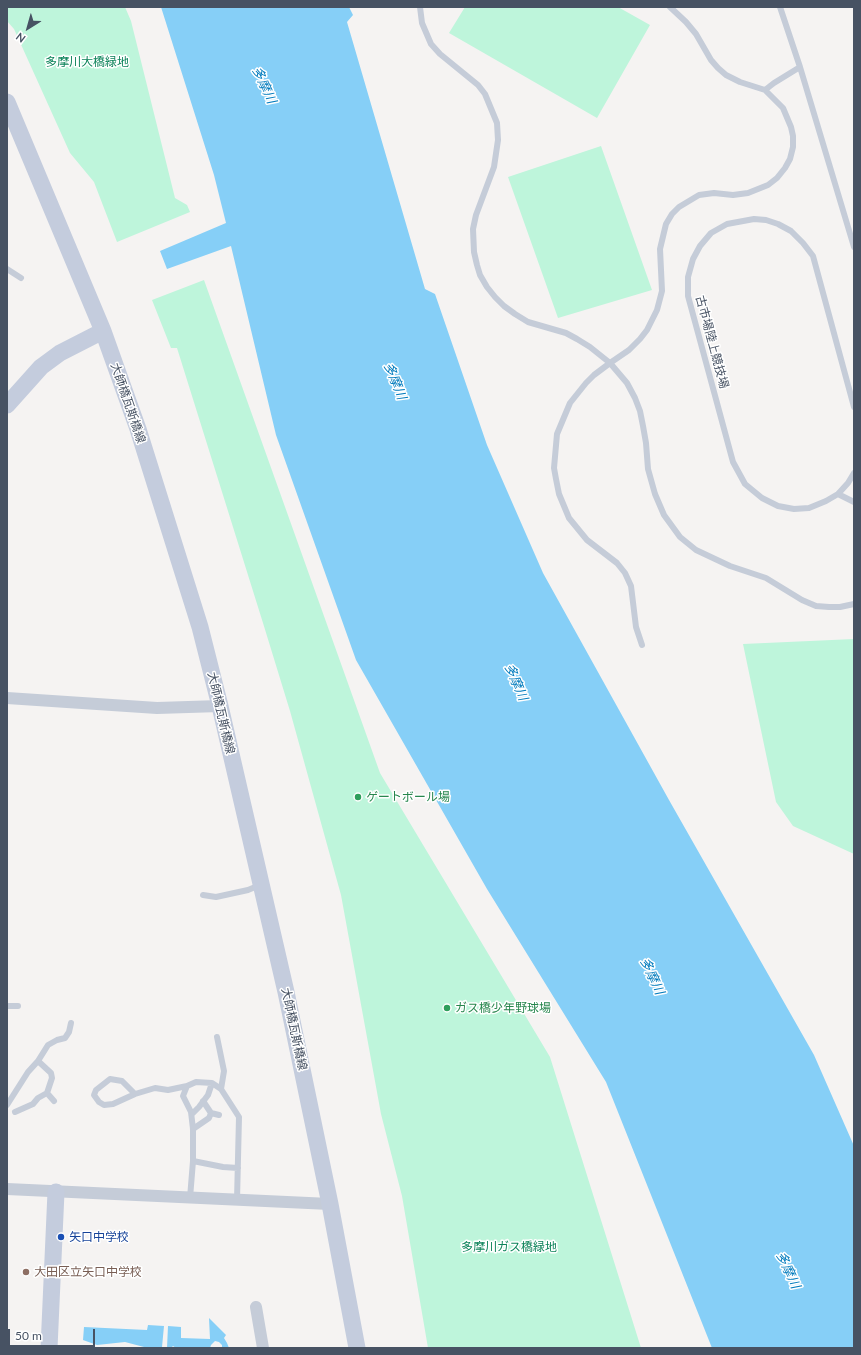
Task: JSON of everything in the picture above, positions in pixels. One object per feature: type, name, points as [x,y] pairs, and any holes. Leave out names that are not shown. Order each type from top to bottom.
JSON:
[{"type":"street","name":"大師橋瓦斯橋線","points":[[7,102],[103,331],[138,428],[177,549],[200,627],[220,706],[286,992],[330,1204],[356,1348]]},
{"type":"street","points":[[7,405],[41,367],[60,353],[103,331]]},
{"type":"street","points":[[7,698],[157,708],[220,706]]},
{"type":"street","points":[[7,1189],[330,1204]]},
{"type":"street","points":[[49,1348],[56,1192]]},
{"type":"street","points":[[256,1307],[263,1348]]},
{"type":"lane","points":[[420,7],[422,23],[431,44],[440,54],[478,85],[485,94],[497,123],[498,140],[494,167],[476,215],[473,229],[474,252],[477,266],[487,287],[504,306],[528,322],[566,333],[590,347],[610,363],[627,383],[640,411],[646,443],[648,469],[655,494],[664,514],[680,537],[696,550],[730,566],[766,578],[802,600],[816,606],[840,607],[854,604]]},
{"type":"lane","points":[[642,645],[636,627],[631,586],[625,573],[617,563],[587,540],[570,518],[559,494],[554,468],[557,434],[570,403],[586,383],[594,374],[629,350],[647,330],[657,310],[662,291],[660,249],[666,224],[672,214],[679,207],[699,195],[714,193],[740,194],[758,190],[768,185],[777,178],[785,168],[793,147],[791,128],[783,108],[766,90],[740,82],[726,75],[718,68],[711,60],[696,34],[670,7]]},
{"type":"lane","points":[[780,7],[800,67],[854,247]]},
{"type":"lane","points":[[766,90],[774,83],[800,67]]},
{"type":"lane","name":"古市場陸上競技場","points":[[854,407],[813,256],[804,243],[791,231],[766,220],[754,219],[727,224],[711,233],[700,246],[692,259],[688,277],[688,296],[734,462],[745,484],[762,498],[778,506],[794,509],[809,508],[838,494],[848,483],[854,473]]},
{"type":"lane","points":[[7,270],[21,278]]},
{"type":"lane","points":[[838,494],[854,502]]},
{"type":"lane","points":[[203,895],[216,897],[248,890],[261,884]]},
{"type":"lane","points":[[7,1006],[18,1006]]},
{"type":"lane","points":[[7,1105],[28,1072],[38,1061],[48,1045],[65,1038],[69,1032],[71,1023]]},
{"type":"lane","points":[[217,1037],[224,1071],[221,1089]]},
{"type":"lane","points":[[15,1112],[33,1104],[38,1098],[47,1093],[52,1078],[51,1073],[38,1061]]},
{"type":"lane","points":[[135,1094],[122,1081],[110,1078],[96,1090],[94,1095],[99,1102],[104,1105],[113,1104],[135,1094],[155,1088],[168,1090],[187,1086],[196,1082],[212,1083],[221,1089],[239,1117],[237,1200]]},
{"type":"lane","points":[[192,1114],[208,1095],[212,1083]]},
{"type":"lane","points":[[187,1086],[183,1096],[192,1114],[193,1129],[193,1160],[190,1198]]},
{"type":"lane","points":[[47,1093],[54,1101]]},
{"type":"lane","points":[[203,1101],[211,1113],[219,1115]]},
{"type":"lane","points":[[193,1129],[209,1118],[211,1113]]},
{"type":"lane","points":[[193,1160],[223,1167],[238,1168]]},
{"type":"green space","name":"多摩川大橋緑地","points":[[7,7],[125,7],[131,21],[175,198],[187,205],[190,212],[117,242],[94,182],[70,153],[14,29],[7,21]]},
{"type":"green space","points":[[465,7],[618,7],[650,25],[597,118],[449,33]]},
{"type":"green space","points":[[601,146],[652,290],[558,318],[508,177]]},
{"type":"green space","name":"多摩川ガス橋緑地","points":[[204,280],[380,773],[550,1057],[641,1348],[428,1348],[402,1196],[381,1114],[341,895],[290,711],[177,348],[171,348],[152,300]]},
{"type":"green space","points":[[854,639],[854,854],[793,826],[776,802],[743,644]]},
{"type":"water","name":"多摩川","points":[[161,7],[349,7],[353,15],[347,22],[425,289],[435,294],[487,445],[543,573],[669,800],[814,1055],[854,1146],[854,1348],[712,1348],[606,1082],[487,889],[356,660],[276,435],[231,246],[167,269],[160,251],[226,223],[214,175]]},
{"type":"water","points":[[209,1318],[226,1335],[224,1338],[229,1348],[222,1348],[222,1345],[219,1342],[215,1341],[210,1348],[176,1348],[173,1346],[171,1348],[167,1348],[168,1326],[181,1327],[181,1338],[210,1339]]},
{"type":"water","points":[[148,1325],[164,1326],[162,1347],[144,1347],[125,1342],[97,1345],[83,1340],[84,1327],[147,1330]]},
{"type":"place","name":"ゲートボール場","points":[[358,797]]},
{"type":"place","name":"ガス橋少年野球場","points":[[447,1008]]},
{"type":"place","name":"矢口中学校","points":[[61,1237]]},
{"type":"place","name":"大田区立矢口中学校","points":[[26,1272]]}]
